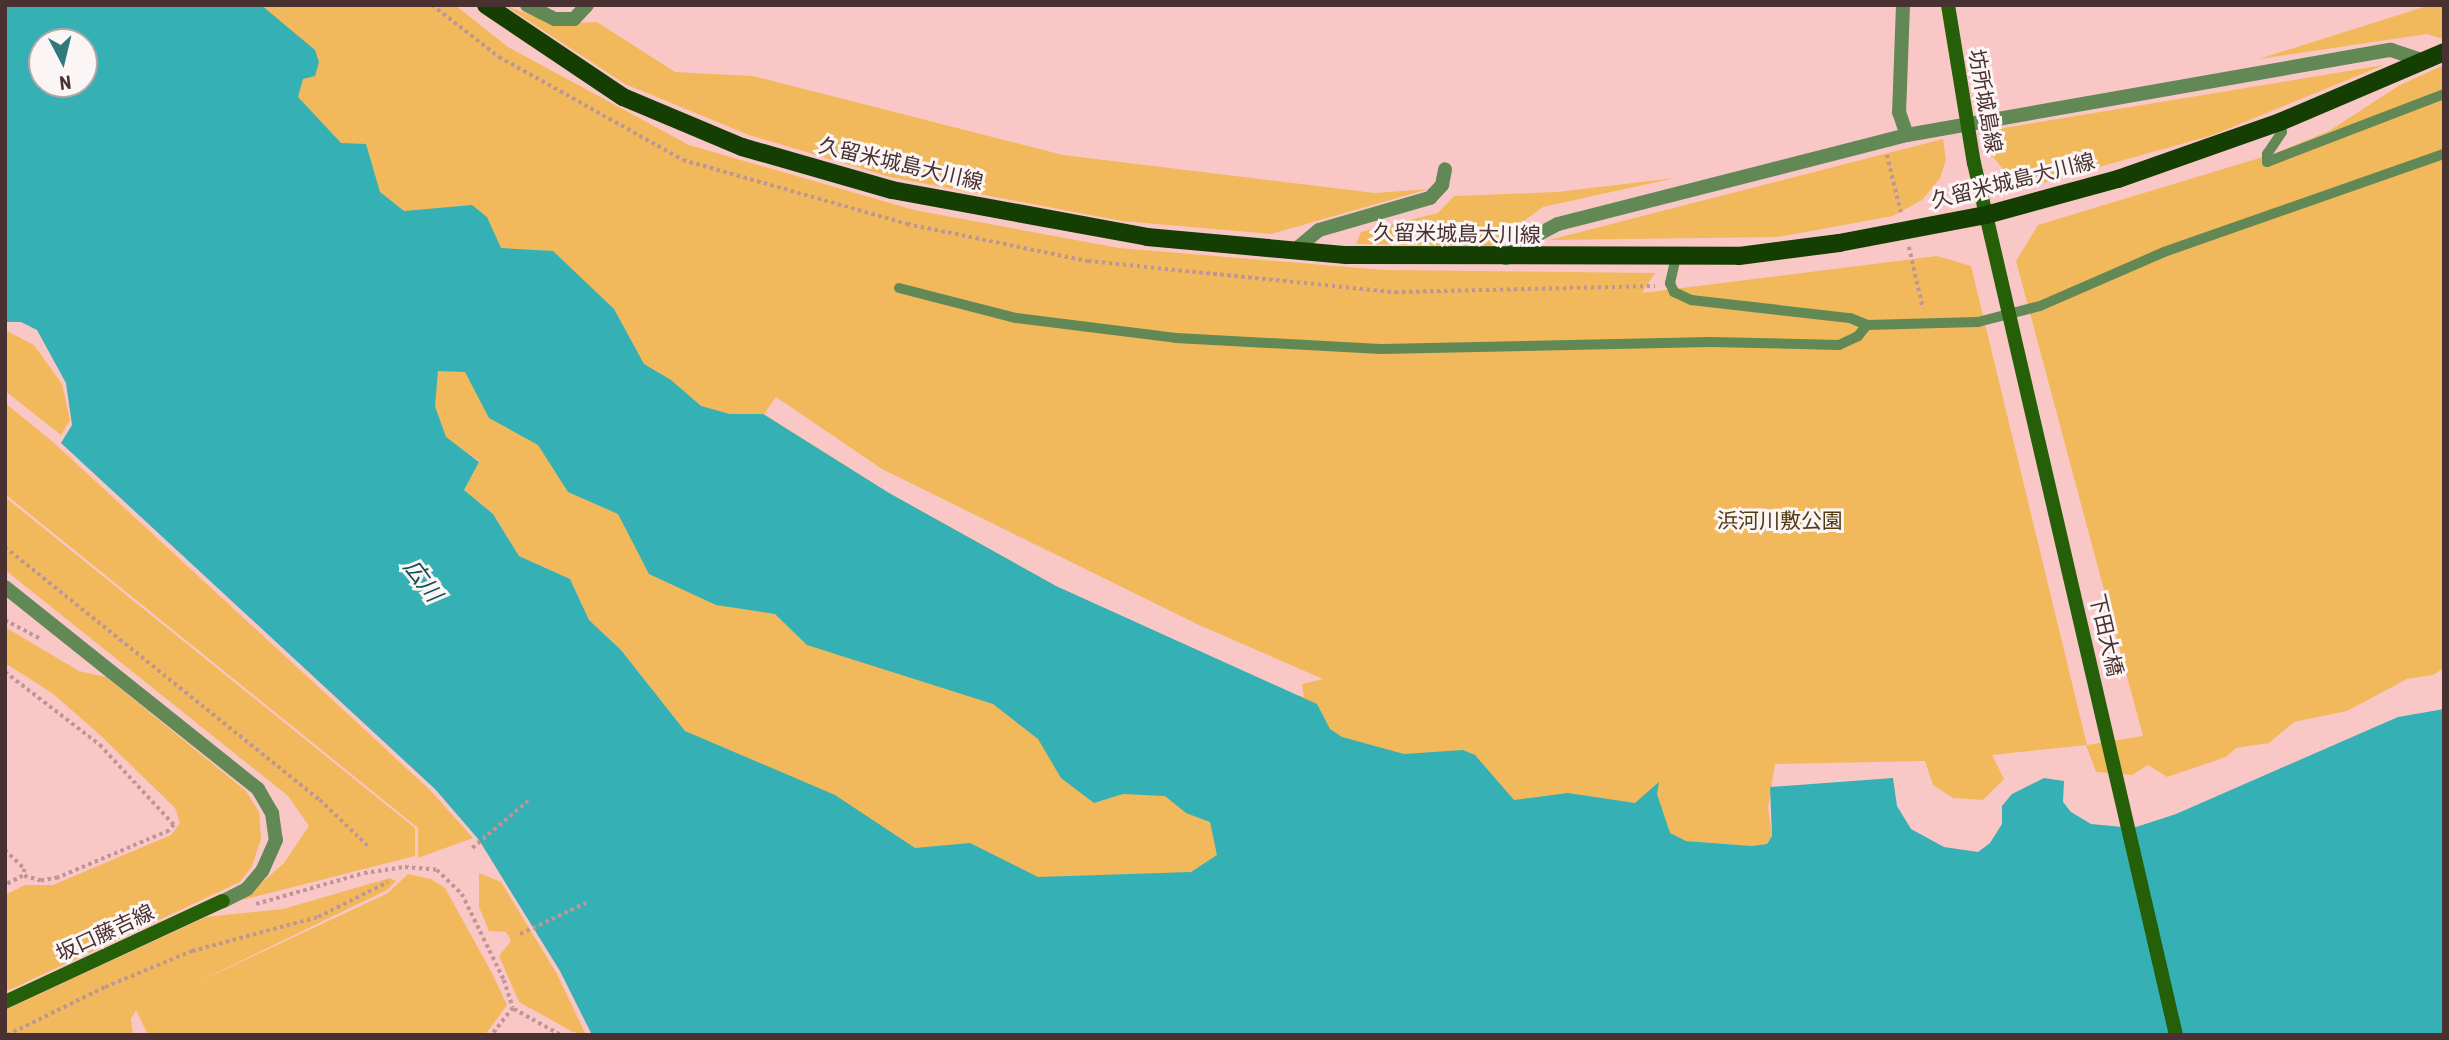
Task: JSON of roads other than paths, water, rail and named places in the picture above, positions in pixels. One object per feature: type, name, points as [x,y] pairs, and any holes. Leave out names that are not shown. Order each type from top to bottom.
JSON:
[{"type":"main road","name":"久留米城島大川線","points":[[486,5],[623,97],[742,148],[892,190],[1147,237],[1295,250],[1506,258],[1739,256],[1986,215],[2118,179],[2280,122],[2444,52]]},
{"type":"main road","name":"坊所城島線","points":[[1948,5],[1974,163],[1994,245]]},
{"type":"main road","name":"下田大橋","points":[[1994,245],[2176,1035]]},
{"type":"main road","name":"坂口藤吉線","points":[[5,1002],[223,901]]},
{"type":"street","points":[[527,5],[555,19],[574,19],[582,7]]},
{"type":"street","points":[[1903,5],[1899,112],[1907,135]]},
{"type":"street","points":[[1506,258],[1524,242],[1558,224],[1907,135],[2391,50],[2424,61]]},
{"type":"street","points":[[1295,250],[1319,230],[1430,198],[1442,185],[1445,169]]},
{"type":"street","points":[[5,587],[258,789],[272,813],[276,840],[262,871],[247,889],[223,901]]},
{"type":"lane","points":[[2280,122],[2282,132],[2267,153],[2267,162],[2444,94]]},
{"type":"lane","points":[[1676,257],[1670,283],[1674,292],[1691,300],[1850,318],[1867,325],[1978,322],[2040,306],[2164,252],[2444,154]]},
{"type":"lane","points":[[899,288],[1029,320],[1176,338],[1381,349],[1710,342],[1839,345],[1858,336],[1867,325]]},
{"type":"water","name":"広川","points":[[5,5],[261,5],[315,50],[319,62],[315,76],[303,79],[298,97],[341,143],[366,144],[380,192],[404,211],[472,205],[487,217],[501,248],[553,251],[614,309],[644,364],[671,380],[701,406],[730,414],[763,414],[889,493],[1056,586],[1317,704],[1330,729],[1342,737],[1404,754],[1463,750],[1475,755],[1514,800],[1568,793],[1635,803],[1659,782],[1657,794],[1670,833],[1686,841],[1752,846],[1767,844],[1772,836],[1770,787],[1893,778],[1897,806],[1911,829],[1944,847],[1978,852],[1990,843],[2002,824],[2002,806],[2012,794],[2044,778],[2064,781],[2063,802],[2071,812],[2091,824],[2133,828],[2176,814],[2398,717],[2444,709],[2444,1035],[592,1035],[560,971],[479,840],[435,789],[61,443],[72,425],[66,383],[37,330],[21,322],[5,322]],"holes":[[[438,371],[465,372],[489,418],[538,445],[568,492],[618,514],[649,574],[716,605],[775,614],[807,645],[993,704],[1038,739],[1061,778],[1094,803],[1123,794],[1165,796],[1186,813],[1210,822],[1217,855],[1191,872],[1038,877],[970,843],[915,848],[835,795],[685,731],[621,650],[589,620],[570,579],[519,556],[493,514],[464,490],[479,462],[446,437],[435,406]]]},
{"type":"park label","name":"浜河川敷公園","points":[[1780,521]]}]
